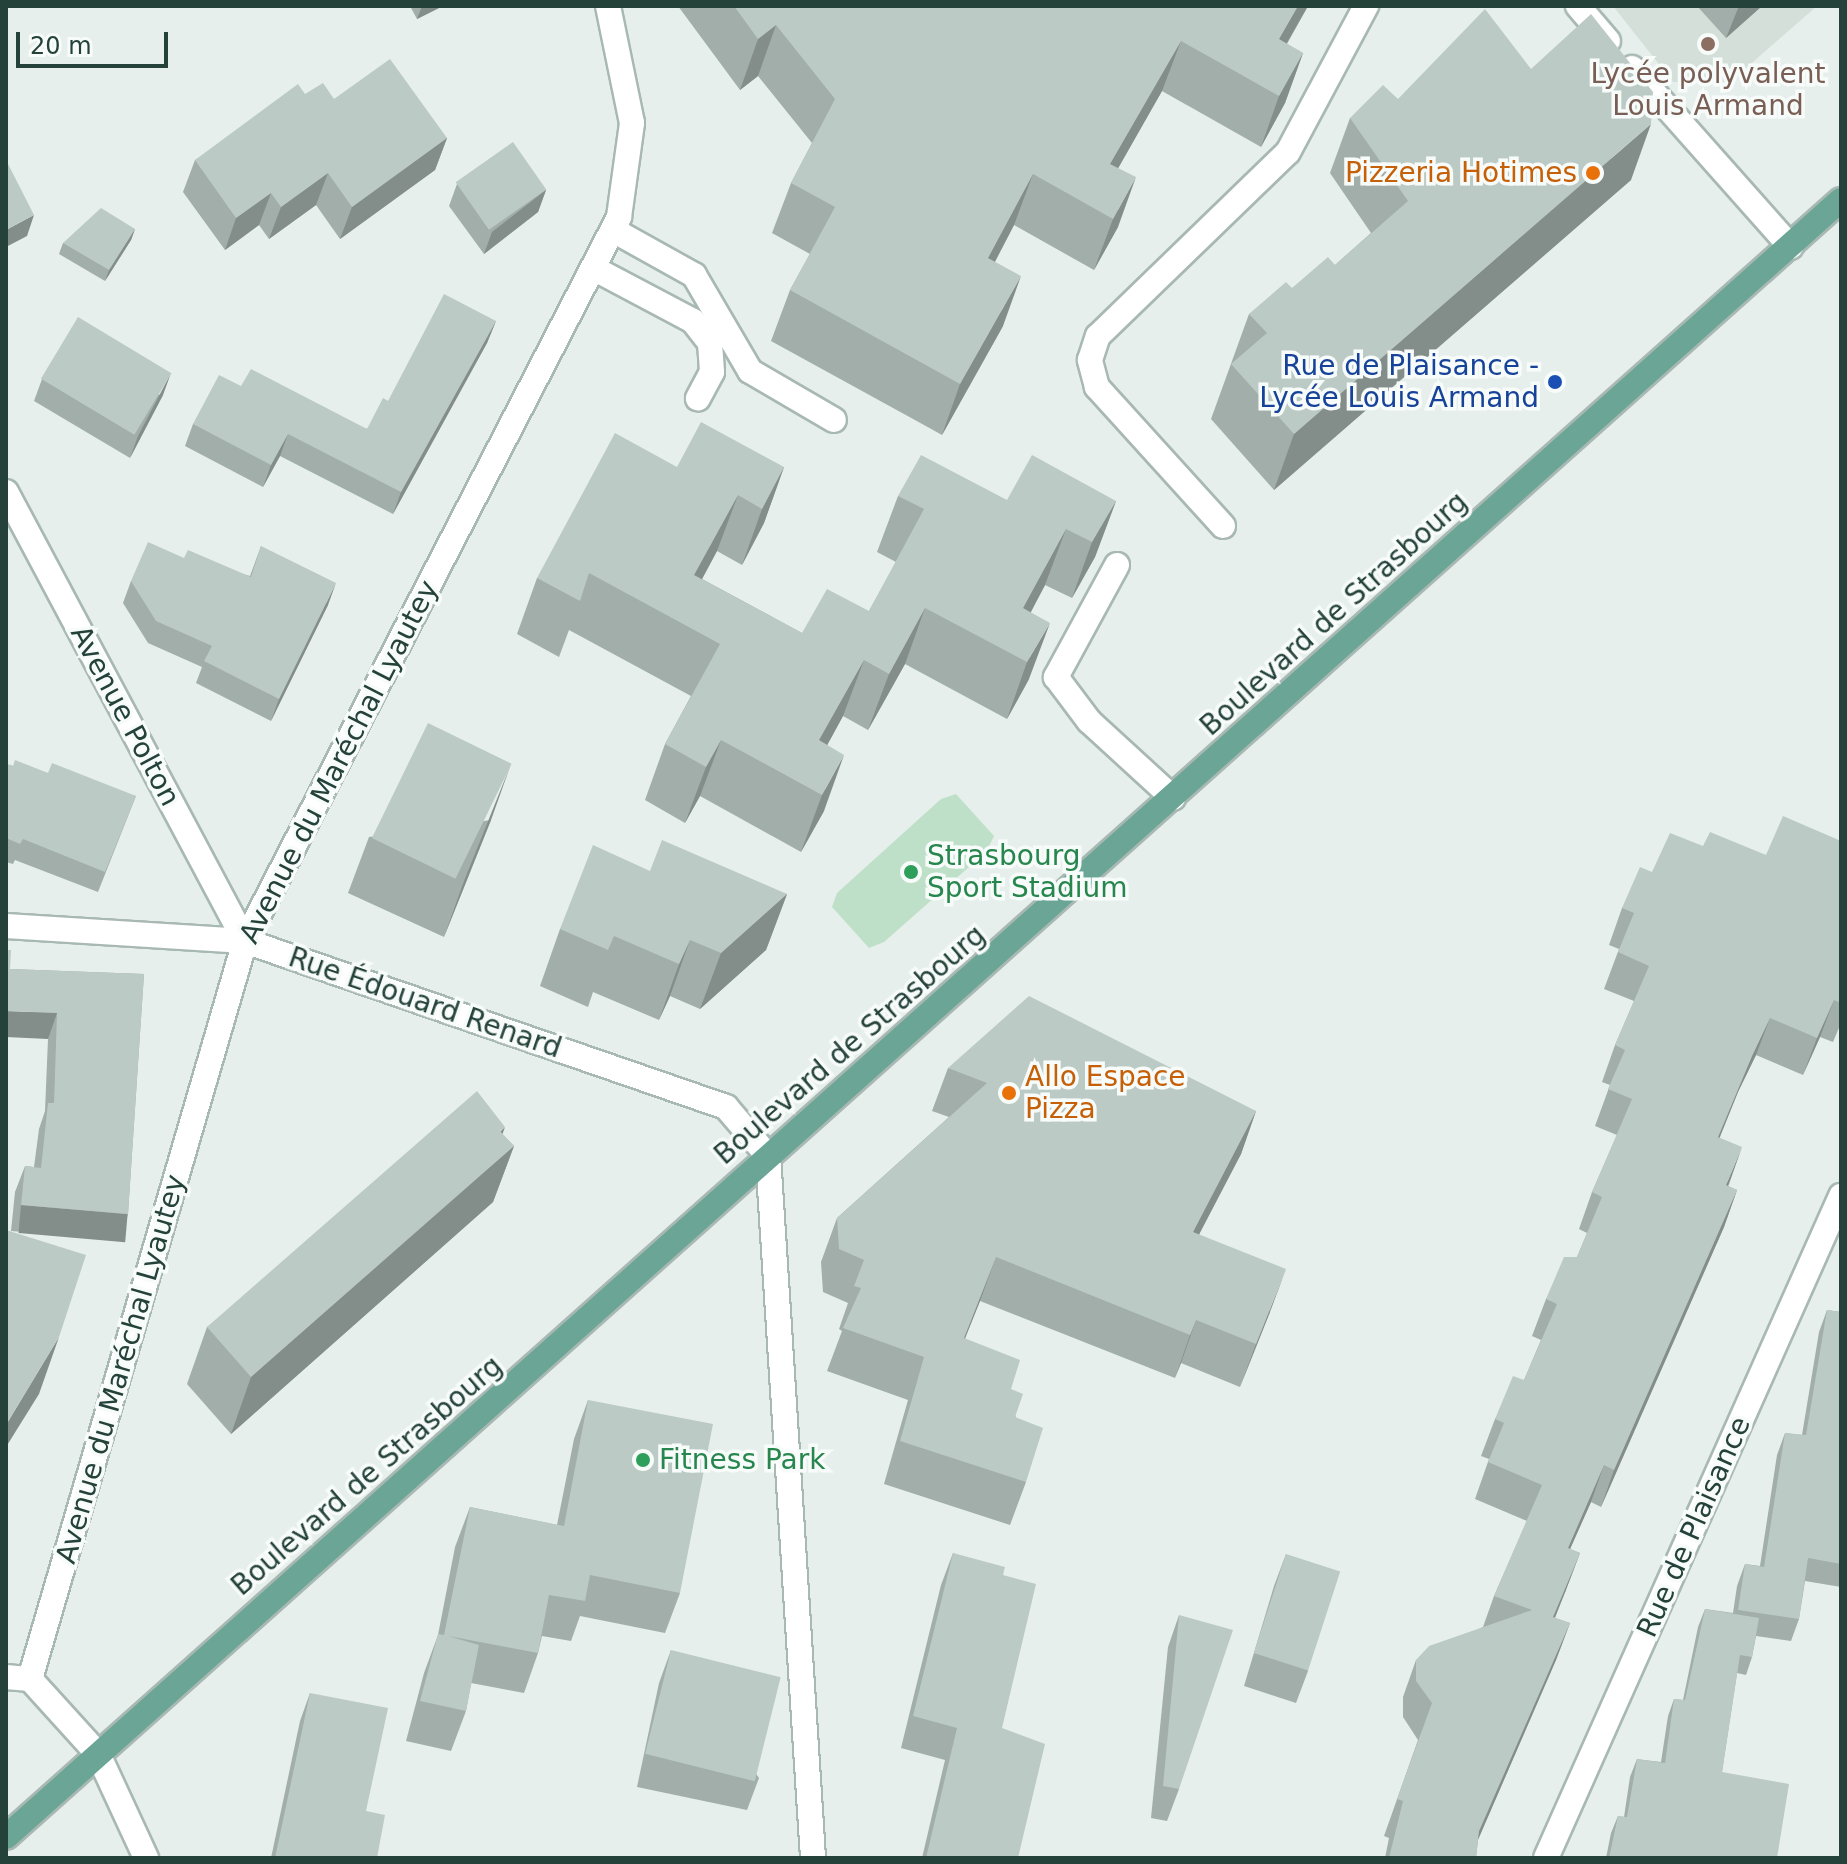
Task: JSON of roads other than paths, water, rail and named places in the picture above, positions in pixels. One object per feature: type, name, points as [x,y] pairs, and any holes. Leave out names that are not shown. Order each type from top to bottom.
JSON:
[{"type":"main road","name":"Boulevard de Strasbourg","points":[[6,1837],[1841,200]]},
{"type":"street","name":"Avenue du Maréchal Lyautey","points":[[18,1678],[245,941],[619,217],[632,123],[608,6]]},
{"type":"street","points":[[1223,526],[1097,387],[1090,360],[1098,336],[1288,152],[1366,6]]},
{"type":"street","points":[[1578,6],[1791,247]]},
{"type":"street","points":[[613,230],[694,275],[750,371],[834,420]]},
{"type":"street","points":[[593,268],[693,321],[710,343],[712,372],[698,398]]},
{"type":"street","name":"Avenue Polton","points":[[6,492],[245,941]]},
{"type":"street","points":[[1117,565],[1056,677],[1089,721],[1173,798]]},
{"type":"street","name":"Rue Édouard Renard","points":[[6,926],[245,941],[726,1107],[768,1156]]},
{"type":"street","points":[[768,1156],[813,1858]]},
{"type":"street","name":"Rue de Plaisance","points":[[1546,1858],[1841,1196]]},
{"type":"street","points":[[18,1678],[98,1754],[146,1858]]},
{"type":"place","name":"Lycée polyvalent Louis Armand","points":[[1708,44]]},
{"type":"place","name":"Pizzeria Hotimes","points":[[1593,173]]},
{"type":"place","name":"Rue de Plaisance - Lycée Louis Armand","points":[[1555,382]]},
{"type":"place","name":"Strasbourg Sport Stadium","points":[[911,872]]},
{"type":"place","name":"Allo Espace Pizza","points":[[1009,1093]]},
{"type":"place","name":"Fitness Park","points":[[643,1460]]}]
